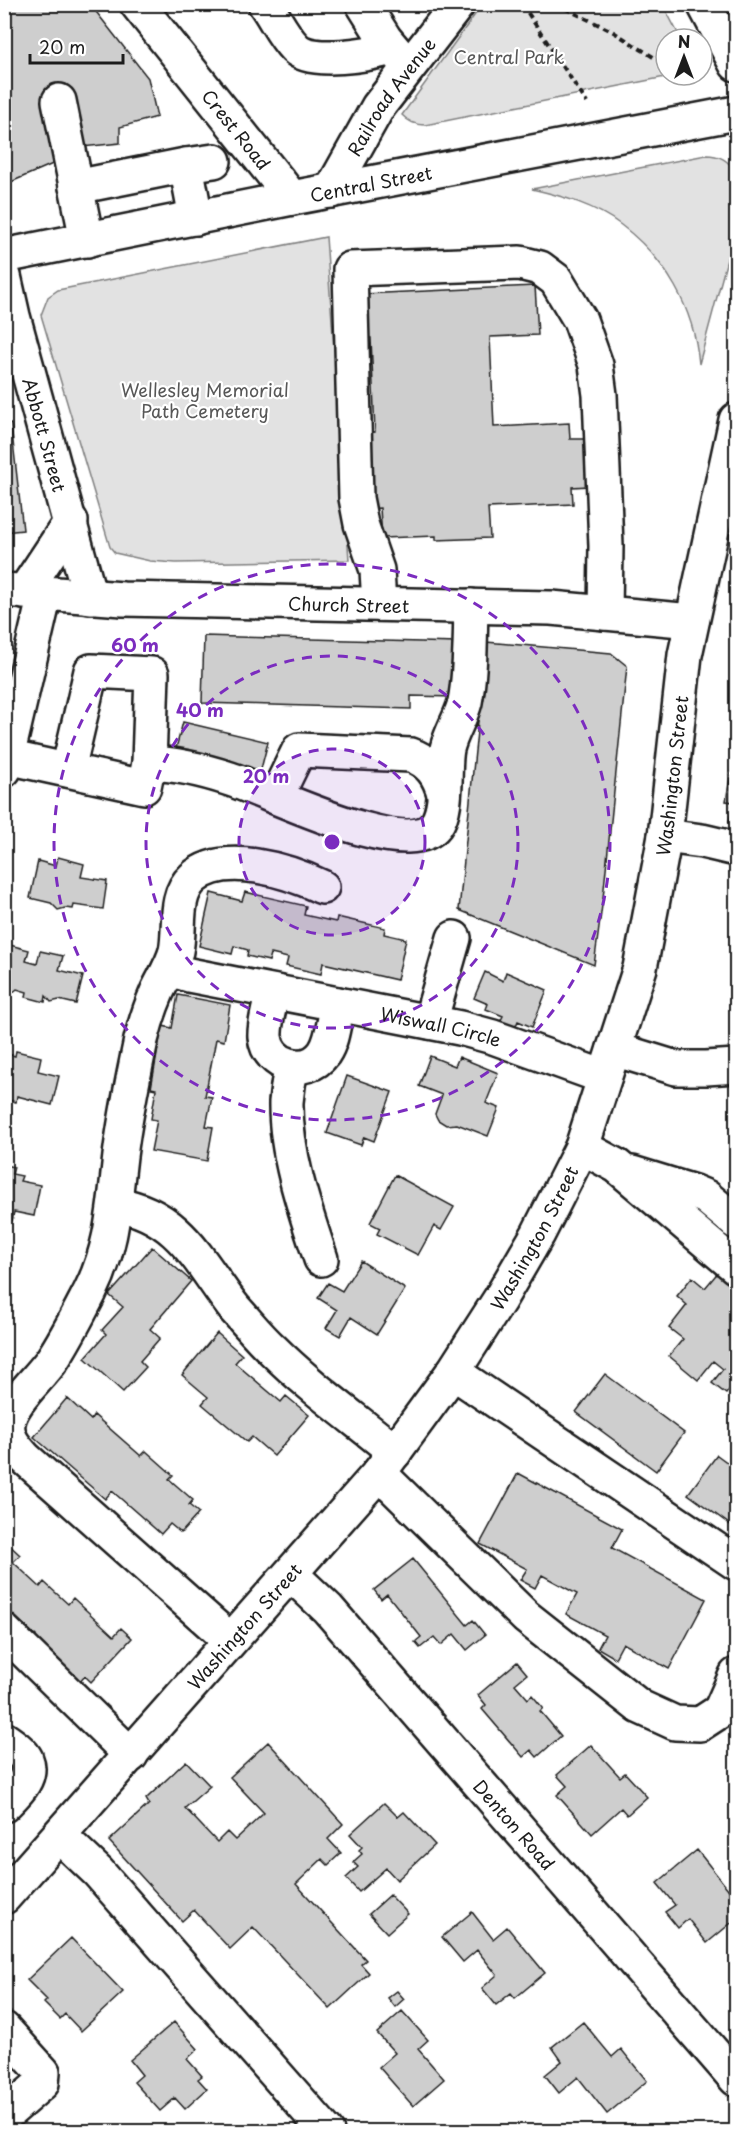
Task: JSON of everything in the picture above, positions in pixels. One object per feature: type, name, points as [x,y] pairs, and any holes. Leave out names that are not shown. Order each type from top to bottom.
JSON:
[{"type":"street","name":"Crest Road","points":[[137,4],[292,198]]},
{"type":"street","points":[[266,4],[294,48],[301,53],[341,57],[360,65],[398,69]]},
{"type":"street","points":[[363,4],[398,69]]},
{"type":"street","name":"Railroad Avenue","points":[[331,192],[398,69],[458,4]]},
{"type":"street","points":[[704,4],[736,64]]},
{"type":"street","points":[[59,101],[87,240]]},
{"type":"street","name":"Central Street","points":[[4,256],[736,113]]},
{"type":"street","points":[[76,187],[200,163],[196,218]]},
{"type":"street","points":[[379,604],[377,570],[361,524],[356,498],[350,269],[520,263],[540,268],[556,280],[580,320],[596,365],[599,381],[606,546],[605,613]]},
{"type":"street","name":"Abbott Street","points":[[4,276],[90,597]]},
{"type":"street","name":"Washington Street","points":[[6,1894],[60,1836],[387,1462],[453,1372],[500,1299],[538,1234],[582,1148],[639,968],[665,836],[692,621],[736,420]]},
{"type":"street","points":[[68,770],[91,671],[152,674],[149,763],[144,787],[68,770],[6,764],[24,592],[70,521]]},
{"type":"street","name":"Church Street","points":[[24,592],[90,597],[551,608],[692,621]]},
{"type":"street","points":[[149,763],[185,766],[231,779],[368,831],[389,836],[411,837],[429,831],[435,826],[442,813],[447,750],[465,698],[471,606]]},
{"type":"street","points":[[276,796],[299,750],[411,755],[420,758],[433,769],[444,794]]},
{"type":"street","points":[[665,836],[736,849]]},
{"type":"street","points":[[230,1640],[25,1458],[10,1438],[8,1423],[15,1406],[53,1359],[97,1277],[109,1245],[123,1138],[141,1039],[151,1007],[169,969],[178,940],[182,894],[186,885],[211,867],[239,864],[289,873],[322,887]]},
{"type":"street","points":[[430,1022],[454,938]]},
{"type":"street","name":"Wiswall Circle","points":[[169,969],[189,975],[430,1022],[609,1063],[676,1068],[736,1065]]},
{"type":"street","points":[[273,992],[265,1039],[273,1055],[281,1062],[292,1066],[312,1063],[325,1053],[338,1004]]},
{"type":"street","points":[[292,1066],[286,1102],[291,1145],[302,1199],[321,1259]]},
{"type":"street","points":[[582,1148],[617,1166],[706,1197],[736,1222]]},
{"type":"street","points":[[617,1166],[736,1267]]},
{"type":"street","points":[[116,1204],[141,1210],[170,1229],[190,1247],[235,1308],[271,1348],[311,1384],[387,1462],[526,1617],[639,1707],[675,1723],[700,1724],[720,1711],[736,1675]]},
{"type":"street","points":[[453,1372],[736,1563]]},
{"type":"street","name":"Denton Road","points":[[291,1574],[328,1609],[736,2079]]},
{"type":"street","points":[[4,1631],[131,1755]]},
{"type":"street","points":[[4,1738],[24,1756],[27,1765],[24,1785],[4,1805]]},
{"type":"street","points":[[60,1836],[98,1872],[327,2132]]},
{"type":"street","points":[[4,2029],[43,2072],[42,2083],[4,2116]]},
{"type":"path","points":[[522,4],[587,103]]},
{"type":"path","points":[[556,4],[612,31],[654,57]]},
{"type":"green space","name":"Central Park","points":[[482,5],[663,5],[675,27],[654,27],[654,79],[425,125],[410,121],[402,115]]},
{"type":"green space","points":[[706,155],[723,159],[736,171],[736,226],[699,364],[691,323],[684,304],[664,269],[637,238],[600,212],[566,198],[532,189]]},
{"type":"green space","name":"Wellesley Memorial Path Cemetery","points":[[326,237],[349,560],[176,563],[150,561],[115,553],[110,547],[41,315],[48,297],[58,290]]},
{"type":"building","points":[[4,4],[90,4],[148,78],[157,117],[120,127],[120,143],[82,147],[72,95],[42,101],[55,163],[4,185]]},
{"type":"building","points":[[535,286],[538,335],[490,337],[494,427],[569,423],[570,439],[588,439],[589,486],[572,487],[573,504],[488,508],[490,538],[436,540],[436,536],[382,538],[380,508],[367,509],[364,433],[375,432],[371,338],[366,338],[364,294]]},
{"type":"building","points":[[11,424],[23,530],[4,532],[4,425]]},
{"type":"building","points":[[204,636],[457,643],[456,697],[411,696],[411,709],[202,703]]},
{"type":"building","points":[[486,642],[611,653],[627,666],[594,965],[459,910]]},
{"type":"building","points":[[183,722],[268,742],[260,773],[175,752]]},
{"type":"building","points":[[734,755],[736,755],[736,823],[729,822],[733,802],[726,801]]},
{"type":"building","points":[[58,857],[84,864],[81,877],[107,881],[103,909],[74,905],[73,909],[58,910],[51,903],[30,898],[38,861],[56,866]]},
{"type":"building","points":[[245,892],[306,906],[304,915],[336,922],[337,917],[385,928],[384,934],[406,939],[397,980],[323,963],[321,974],[286,966],[288,958],[271,954],[269,961],[247,956],[248,950],[234,946],[232,954],[199,946],[211,893],[242,901]]},
{"type":"building","points":[[6,944],[29,950],[26,961],[37,964],[40,951],[63,956],[59,970],[83,976],[76,1004],[59,1000],[51,1002],[46,996],[45,1002],[26,997],[27,992],[17,989],[11,994],[4,992]]},
{"type":"building","points":[[485,972],[503,981],[506,972],[547,990],[532,1027],[518,1021],[515,1028],[500,1022],[503,1016],[486,1009],[488,1004],[474,998]]},
{"type":"building","points":[[178,995],[230,1005],[224,1041],[216,1039],[205,1096],[212,1097],[206,1126],[213,1127],[207,1161],[151,1151],[157,1120],[151,1119],[156,1089],[151,1088],[162,1026],[172,1028]]},
{"type":"building","points":[[16,1051],[41,1057],[38,1071],[59,1076],[52,1105],[17,1096],[16,1102],[4,1099],[4,1053],[15,1056]]},
{"type":"building","points":[[430,1056],[455,1066],[459,1057],[498,1073],[486,1103],[499,1108],[488,1136],[457,1124],[446,1125],[438,1120],[435,1114],[442,1095],[419,1086]]},
{"type":"building","points":[[347,1076],[392,1092],[374,1141],[364,1137],[361,1145],[327,1133]]},
{"type":"building","points":[[4,1165],[14,1167],[12,1174],[22,1176],[20,1181],[40,1185],[34,1216],[14,1212],[12,1221],[4,1220]]},
{"type":"building","points":[[395,1175],[454,1207],[441,1230],[434,1226],[418,1255],[377,1234],[380,1228],[370,1223]]},
{"type":"building","points":[[152,1247],[191,1281],[150,1329],[160,1338],[140,1361],[146,1367],[123,1392],[85,1358],[106,1334],[102,1330],[123,1307],[109,1295]]},
{"type":"building","points":[[361,1261],[405,1289],[377,1334],[351,1317],[340,1336],[326,1328],[337,1310],[318,1298],[328,1283],[342,1291]]},
{"type":"building","points":[[720,1270],[736,1273],[736,1381],[726,1394],[712,1383],[723,1369],[713,1361],[698,1380],[669,1356],[683,1339],[669,1328],[687,1305],[677,1296],[692,1277],[705,1288]]},
{"type":"building","points":[[217,1333],[242,1355],[235,1363],[281,1402],[286,1396],[309,1415],[274,1456],[252,1437],[247,1442],[202,1404],[208,1397],[182,1375]]},
{"type":"building","points":[[605,1374],[684,1433],[656,1471],[576,1412]]},
{"type":"building","points":[[67,1398],[91,1420],[94,1415],[141,1456],[146,1451],[173,1475],[169,1479],[193,1500],[189,1505],[199,1513],[181,1533],[170,1524],[161,1534],[112,1491],[105,1499],[34,1437]]},
{"type":"building","points":[[717,1455],[736,1469],[736,1529],[688,1494]]},
{"type":"building","points":[[518,1473],[622,1529],[612,1548],[706,1599],[669,1669],[623,1643],[615,1658],[598,1648],[605,1635],[566,1614],[577,1594],[542,1575],[535,1588],[520,1580],[527,1569],[480,1544]]},
{"type":"building","points":[[4,1540],[20,1555],[13,1562],[40,1587],[44,1582],[68,1604],[73,1598],[114,1636],[121,1628],[132,1638],[91,1682],[85,1676],[78,1684],[58,1666],[61,1662],[54,1657],[51,1660],[31,1641],[36,1636],[4,1606]]},
{"type":"building","points":[[413,1559],[467,1625],[473,1620],[485,1635],[467,1650],[454,1634],[441,1645],[434,1637],[420,1648],[415,1642],[421,1637],[387,1594],[381,1599],[374,1590]]},
{"type":"building","points":[[517,1662],[527,1674],[515,1684],[528,1699],[532,1695],[543,1708],[540,1711],[561,1736],[537,1757],[531,1750],[523,1757],[482,1709],[486,1705],[478,1695]]},
{"type":"building","points":[[268,1742],[343,1824],[328,1839],[341,1853],[328,1865],[322,1859],[296,1884],[366,1960],[361,1964],[369,1973],[330,2009],[253,1927],[230,1949],[194,1910],[182,1921],[109,1841],[149,1804],[146,1799],[186,1761],[210,1786],[185,1808],[217,1842],[227,1832],[235,1840],[264,1813],[230,1777]]},
{"type":"building","points":[[591,1745],[620,1777],[625,1773],[647,1797],[627,1815],[621,1808],[592,1834],[557,1795],[567,1786],[557,1775]]},
{"type":"building","points":[[384,1803],[398,1817],[404,1812],[435,1845],[397,1880],[386,1868],[359,1892],[346,1878],[358,1867],[353,1862],[362,1854],[359,1850],[362,1847],[350,1834]]},
{"type":"building","points":[[697,1850],[736,1899],[736,1919],[707,1943],[688,1919],[678,1928],[665,1912],[675,1905],[657,1883]]},
{"type":"building","points":[[390,1895],[408,1914],[387,1933],[369,1914]]},
{"type":"building","points":[[472,1912],[493,1939],[507,1927],[545,1973],[515,1998],[511,1993],[496,2005],[482,1988],[497,1975],[477,1950],[463,1962],[442,1937]]},
{"type":"building","points":[[71,1938],[123,1992],[81,2031],[65,2014],[60,2019],[44,2003],[47,2000],[27,1980]]},
{"type":"building","points":[[397,1991],[404,1999],[395,2007],[388,1998]]},
{"type":"building","points":[[402,2011],[428,2040],[418,2049],[444,2079],[413,2106],[379,2067],[395,2053],[377,2033]]},
{"type":"building","points":[[174,2022],[198,2049],[187,2059],[202,2076],[198,2079],[207,2089],[185,2109],[175,2098],[160,2111],[134,2082],[142,2075],[130,2060]]},
{"type":"building","points":[[583,2022],[612,2057],[621,2049],[647,2081],[607,2114],[578,2077],[559,2093],[545,2075],[562,2061],[552,2047]]}]
